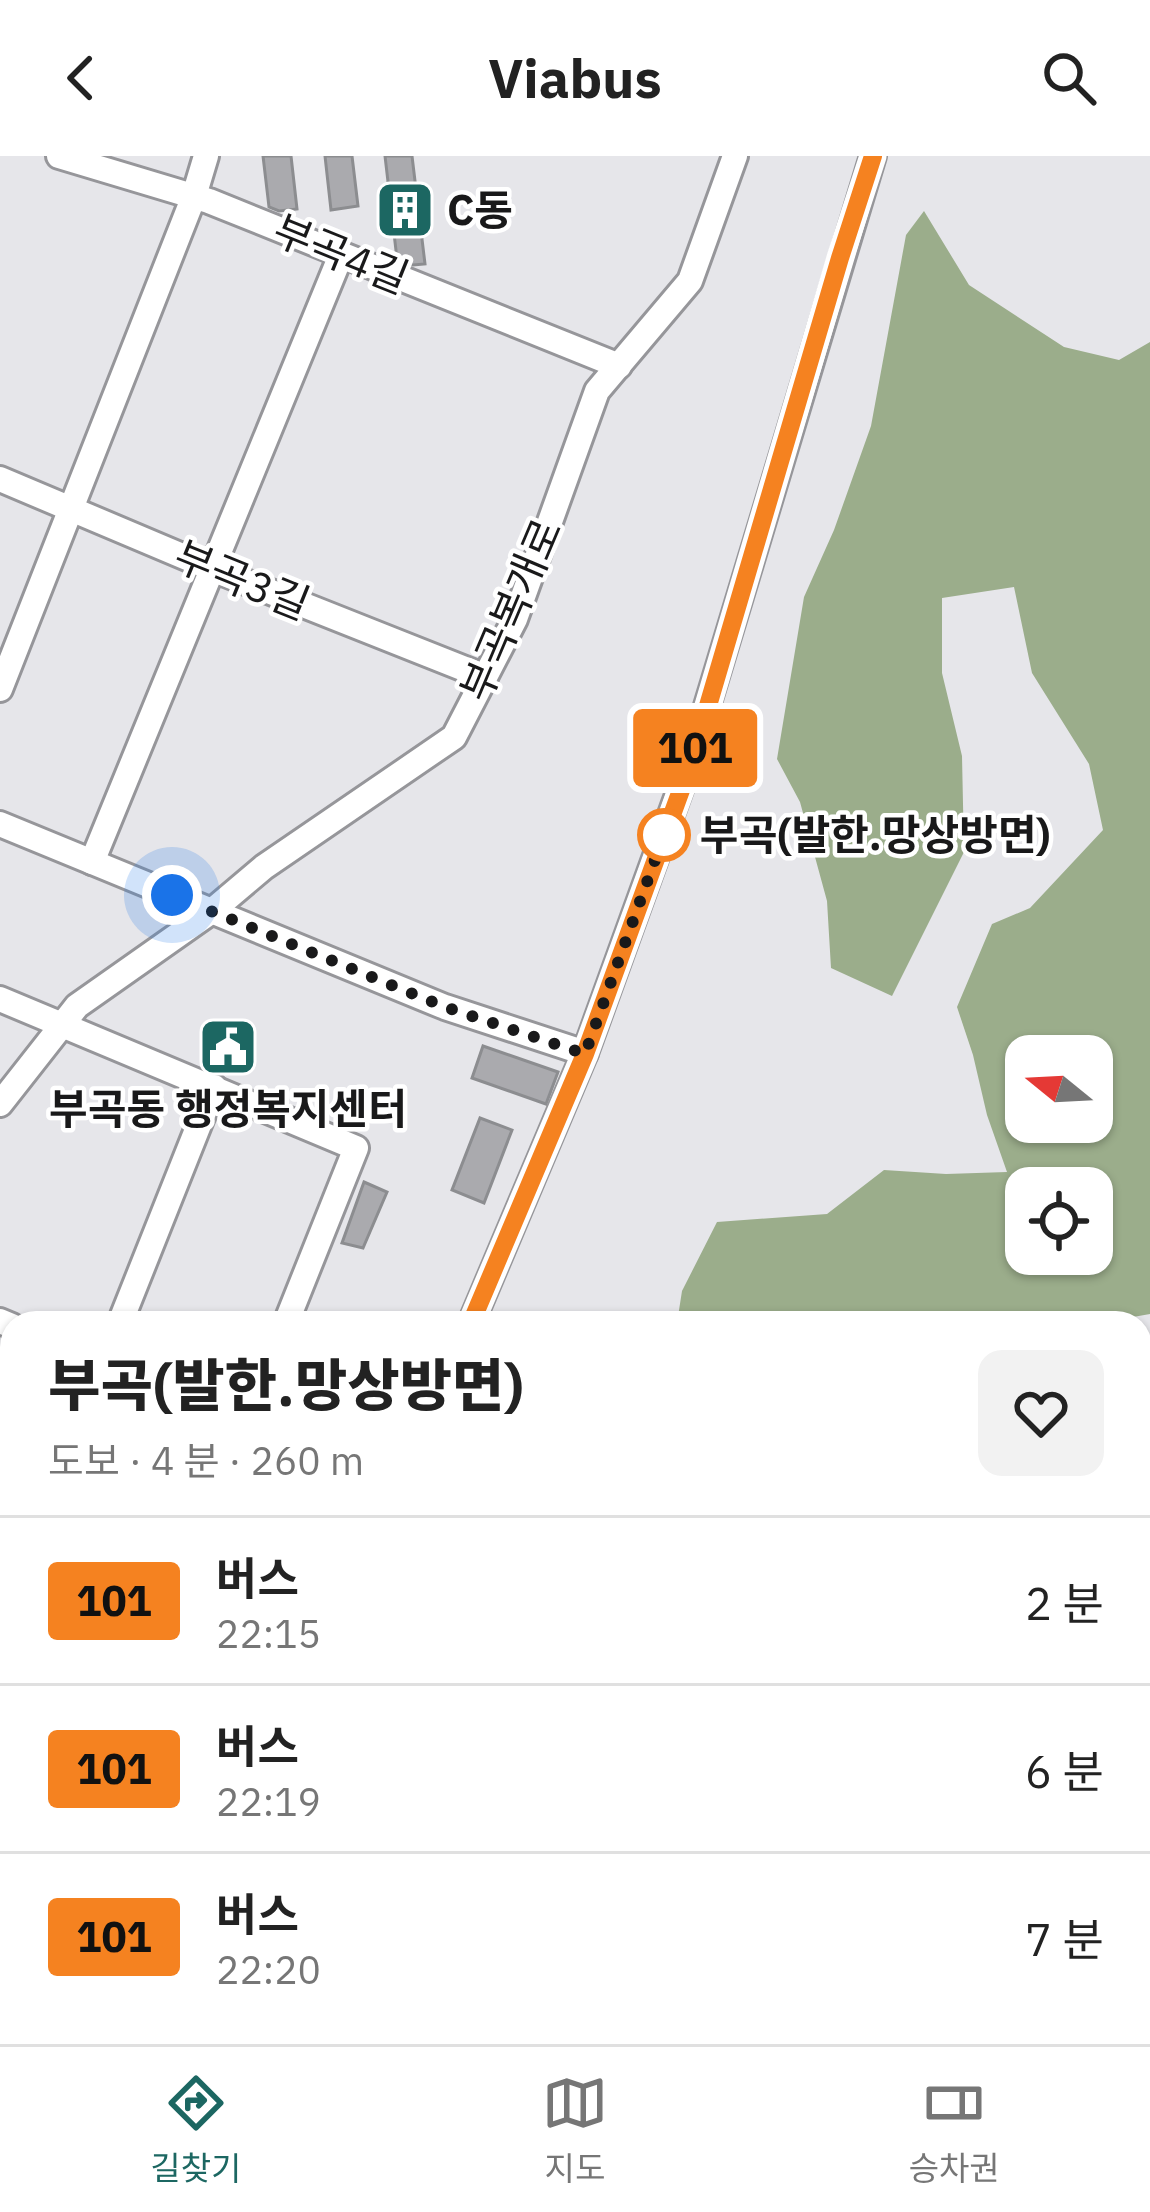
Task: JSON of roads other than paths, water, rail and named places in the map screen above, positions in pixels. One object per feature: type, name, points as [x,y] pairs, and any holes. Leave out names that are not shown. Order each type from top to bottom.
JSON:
[{"type":"street","name":"부곡4길","points":[[59,156],[194,196],[619,366]]},
{"type":"street","points":[[0,689],[206,156]]},
{"type":"street","name":"부곡복개로","points":[[0,1104],[77,1006],[212,911],[264,867],[454,737],[515,619],[597,391],[690,281],[735,156]]},
{"type":"street","points":[[476,1311],[585,1054],[692,760],[873,156]]},
{"type":"street","points":[[92,862],[341,254]]},
{"type":"street","name":"부곡3길","points":[[0,479],[485,677]]},
{"type":"street","points":[[0,824],[445,1007],[585,1054]]},
{"type":"street","points":[[0,999],[356,1148],[291,1311]]},
{"type":"street","points":[[125,1311],[214,1087]]},
{"type":"place","name":"C동","points":[[405,210]]},
{"type":"place","name":"부곡(발한.망상방면)","points":[[664,835]]},
{"type":"place","name":"부곡동 행정복지센터","points":[[228,1047]]}]
